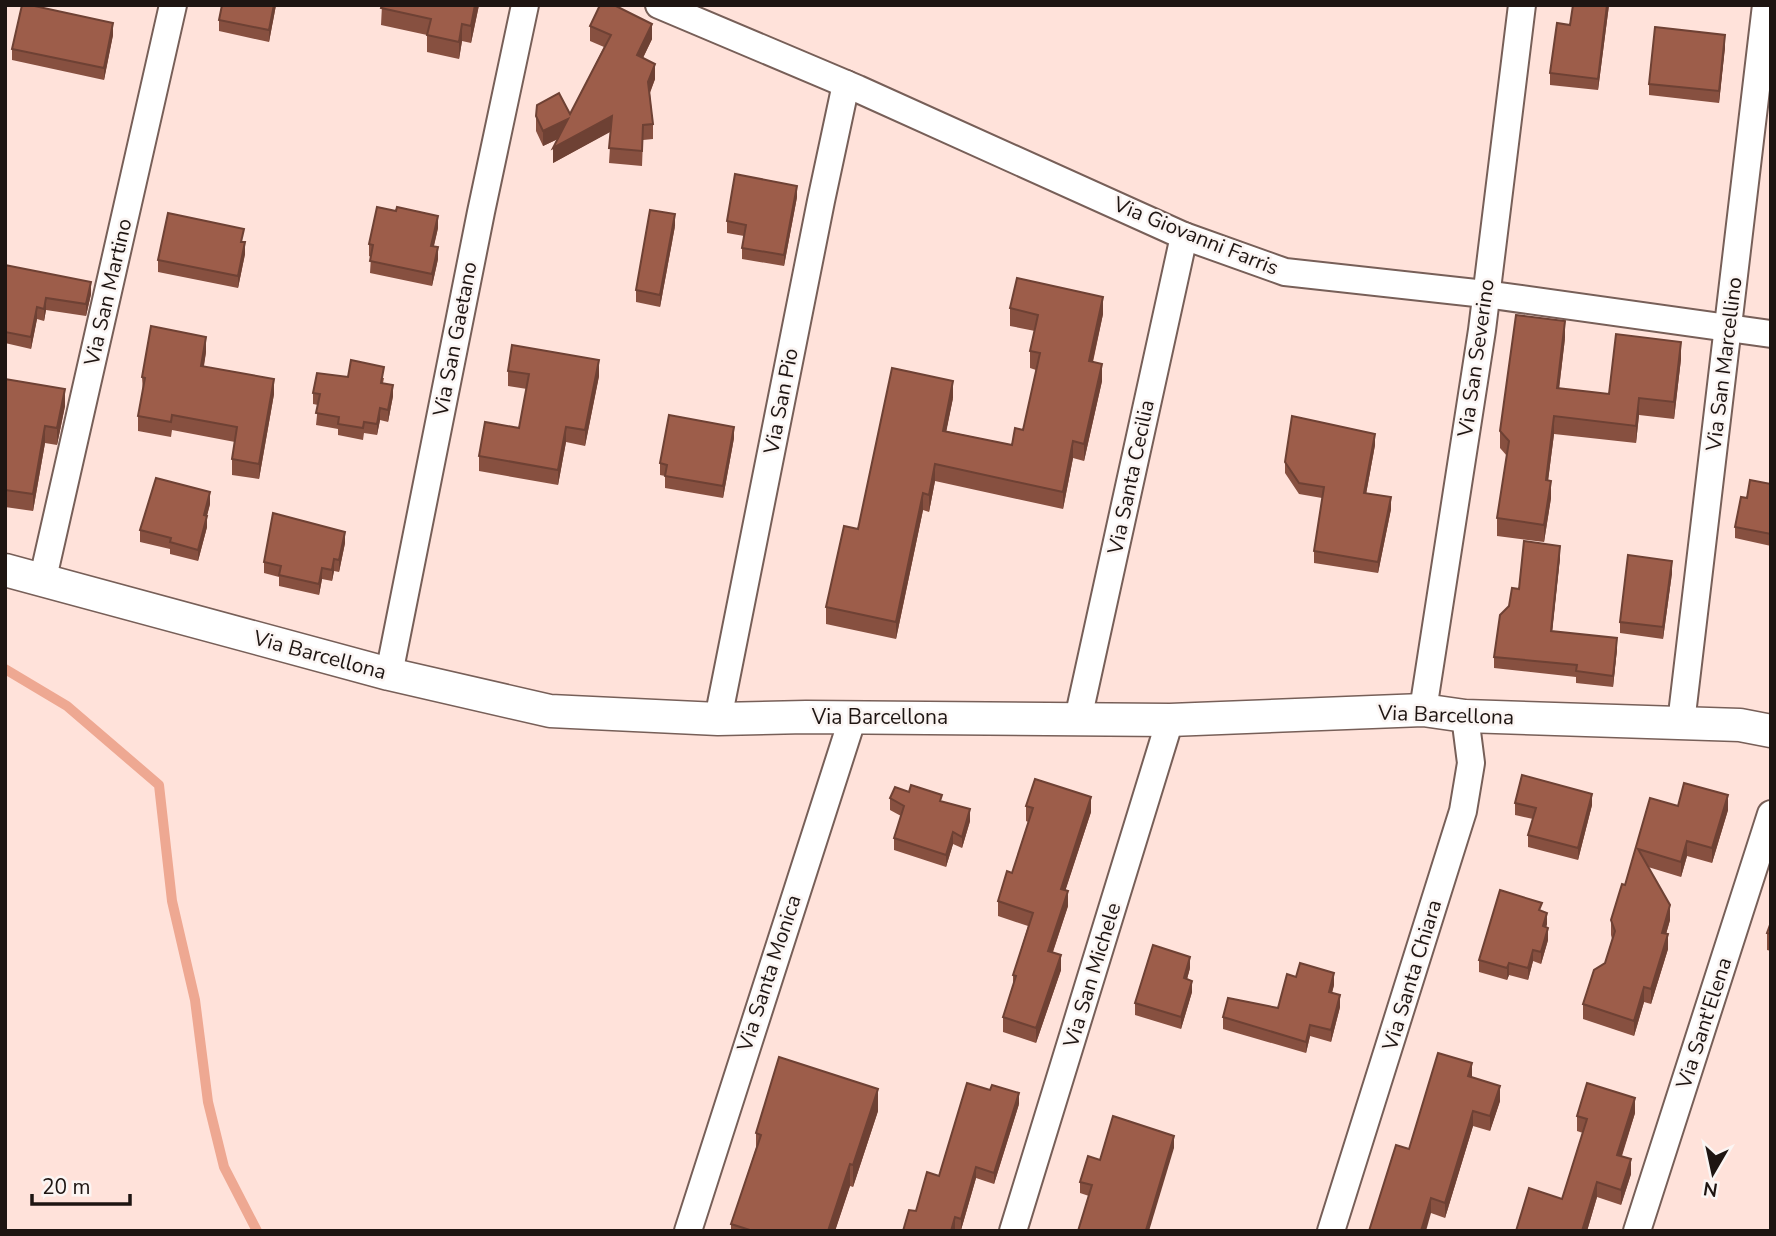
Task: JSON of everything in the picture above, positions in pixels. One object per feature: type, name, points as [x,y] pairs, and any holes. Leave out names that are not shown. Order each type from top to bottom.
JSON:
[{"type":"street","name":"Via San Martino","points":[[43,578],[173,5]]},
{"type":"street","name":"Via San Gaetano","points":[[388,674],[525,5]]},
{"type":"street","name":"Via Giovanni Farris","points":[[659,5],[846,84],[1184,236],[1285,272],[1485,294],[1771,334]]},
{"type":"street","name":"Via San Severino","points":[[1423,710],[1485,294],[1522,5]]},
{"type":"street","name":"Via San Marcellino","points":[[1681,723],[1766,5]]},
{"type":"street","name":"Via San Pio","points":[[718,719],[846,84]]},
{"type":"street","name":"Via Santa Cecilia","points":[[1078,719],[1184,236]]},
{"type":"street","name":"Via Barcellona","points":[[5,569],[388,674],[550,711],[718,719],[853,717],[1170,720],[1423,710],[1465,716],[1740,725],[1771,732]]},
{"type":"street","name":"Via Santa Chiara","points":[[1331,1231],[1463,811],[1471,763],[1465,716]]},
{"type":"street","name":"Via Santa Monica","points":[[688,1231],[853,717]]},
{"type":"street","name":"Via San Michele","points":[[1013,1231],[1170,720]]},
{"type":"street","name":"Via Sant'Elena","points":[[1637,1231],[1771,814]]},
{"type":"building","points":[[22,5],[113,23],[104,68],[12,49]]},
{"type":"building","points":[[222,5],[274,5],[269,30],[219,20]]},
{"type":"building","points":[[382,5],[475,5],[471,26],[462,24],[459,42],[427,35],[431,19],[381,8]]},
{"type":"building","points":[[600,5],[614,5],[652,24],[637,55],[655,64],[648,82],[653,124],[643,125],[642,151],[609,148],[612,116],[553,148],[568,119],[543,131],[536,116],[537,105],[559,93],[570,114],[611,35],[590,26]]},
{"type":"building","points":[[1573,5],[1607,5],[1598,79],[1550,73],[1557,23],[1570,25]]},
{"type":"building","points":[[1655,27],[1725,35],[1719,91],[1649,84]]},
{"type":"building","points":[[735,174],[797,186],[784,255],[742,248],[746,225],[727,221]]},
{"type":"building","points":[[377,207],[396,211],[397,207],[438,216],[431,246],[438,247],[432,274],[370,261],[373,245],[369,244]]},
{"type":"building","points":[[650,210],[675,214],[660,295],[636,290]]},
{"type":"building","points":[[168,213],[244,229],[241,242],[245,242],[238,276],[158,260]]},
{"type":"building","points":[[5,265],[91,282],[86,304],[46,298],[44,309],[37,307],[31,337],[5,332]]},
{"type":"building","points":[[1017,278],[1103,297],[1089,361],[1102,364],[1084,444],[1073,441],[1063,492],[935,464],[929,495],[923,493],[896,622],[826,607],[844,526],[858,529],[892,368],[953,381],[943,431],[1012,445],[1015,428],[1023,430],[1040,353],[1030,351],[1038,315],[1010,308]]},
{"type":"building","points":[[1516,315],[1565,321],[1557,388],[1609,394],[1616,334],[1681,342],[1674,402],[1639,398],[1636,426],[1554,416],[1546,480],[1551,481],[1544,525],[1497,518],[1509,441],[1500,431]]},
{"type":"building","points":[[151,326],[206,337],[201,366],[274,379],[259,464],[232,459],[237,427],[172,415],[171,422],[138,416]]},
{"type":"building","points":[[512,345],[599,360],[585,430],[566,427],[558,470],[479,456],[485,422],[519,428],[529,374],[508,371]]},
{"type":"building","points":[[351,360],[384,367],[381,383],[393,385],[388,410],[380,408],[377,424],[364,422],[363,428],[338,424],[339,417],[316,413],[320,394],[313,393],[317,373],[348,377]]},
{"type":"building","points":[[5,379],[65,389],[57,428],[45,426],[33,494],[5,490]]},
{"type":"building","points":[[669,415],[734,427],[723,486],[665,476],[667,465],[660,463]]},
{"type":"building","points":[[1292,416],[1375,434],[1364,493],[1391,497],[1378,562],[1314,551],[1324,487],[1299,483],[1285,462]]},
{"type":"building","points":[[156,478],[210,492],[198,550],[170,542],[171,538],[140,530]]},
{"type":"building","points":[[1750,480],[1771,484],[1771,534],[1735,527],[1741,497],[1747,498]]},
{"type":"building","points":[[273,513],[345,532],[339,560],[334,559],[332,570],[322,568],[319,584],[279,575],[281,566],[264,562]]},
{"type":"building","points":[[1524,541],[1560,546],[1551,631],[1617,638],[1613,676],[1576,671],[1577,665],[1494,657],[1500,615],[1509,606],[1512,588],[1519,589]]},
{"type":"building","points":[[1628,555],[1672,561],[1663,627],[1620,622]]},
{"type":"building","points":[[1522,775],[1592,794],[1578,848],[1528,835],[1536,808],[1515,803]]},
{"type":"building","points":[[1035,779],[1091,797],[1061,889],[1068,891],[1048,951],[1061,955],[1036,1028],[1003,1017],[1033,913],[998,901],[1007,871],[1012,873],[1033,808],[1026,806]]},
{"type":"building","points":[[1684,783],[1728,795],[1712,848],[1687,841],[1681,862],[1638,849],[1670,905],[1662,933],[1668,934],[1651,989],[1644,987],[1634,1021],[1583,1004],[1594,970],[1605,963],[1615,931],[1611,920],[1622,884],[1625,885],[1650,798],[1678,806]]},
{"type":"building","points":[[911,785],[942,795],[940,801],[970,809],[962,837],[953,832],[946,855],[894,838],[904,806],[890,798],[895,787],[909,792]]},
{"type":"building","points":[[1500,890],[1542,903],[1539,910],[1547,913],[1543,926],[1548,928],[1541,952],[1533,950],[1528,968],[1509,963],[1507,968],[1479,960]]},
{"type":"building","points":[[1153,945],[1190,957],[1184,978],[1192,981],[1181,1017],[1135,1003]]},
{"type":"building","points":[[1300,963],[1334,973],[1329,992],[1340,995],[1331,1030],[1310,1025],[1306,1042],[1223,1017],[1228,998],[1278,1008],[1287,974],[1296,977]]},
{"type":"building","points":[[1438,1053],[1472,1063],[1468,1076],[1500,1086],[1490,1116],[1473,1111],[1445,1203],[1431,1198],[1421,1231],[1369,1231],[1396,1145],[1409,1149]]},
{"type":"building","points":[[779,1057],[878,1089],[828,1231],[753,1231],[731,1224],[761,1135],[756,1133]]},
{"type":"building","points":[[967,1083],[990,1090],[992,1085],[1019,1093],[994,1173],[976,1167],[961,1219],[955,1217],[951,1231],[903,1231],[909,1210],[916,1211],[927,1172],[939,1176]]},
{"type":"building","points":[[1587,1083],[1635,1098],[1617,1155],[1631,1159],[1621,1190],[1597,1182],[1582,1231],[1516,1231],[1529,1188],[1562,1199],[1587,1119],[1577,1116]]},
{"type":"building","points":[[1113,1116],[1174,1136],[1146,1230],[1149,1231],[1078,1231],[1092,1185],[1080,1182],[1088,1156],[1100,1160]]},
{"type":"waterway","points":[[5,669],[67,706],[159,785],[172,901],[195,1000],[208,1102],[224,1167],[257,1231]]}]
